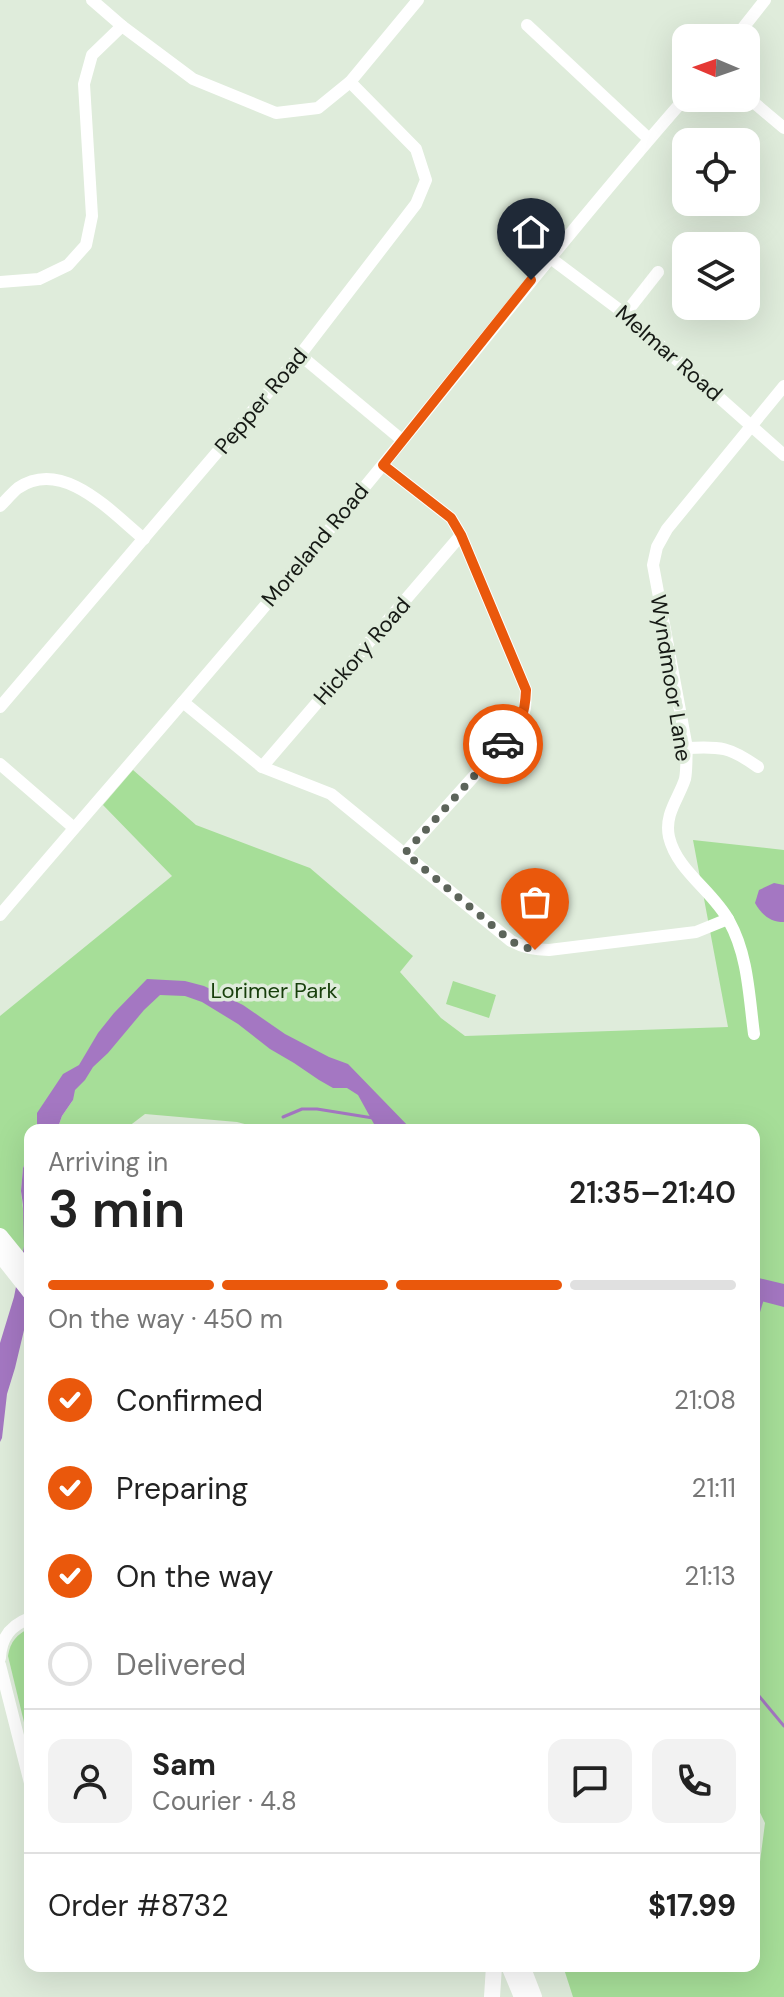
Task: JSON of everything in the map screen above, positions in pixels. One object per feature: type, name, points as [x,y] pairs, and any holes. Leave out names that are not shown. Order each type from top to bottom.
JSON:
[{"type":"main road","points":[[0,1236],[24,1266]]},
{"type":"main road","points":[[0,1254],[24,1284]]},
{"type":"main road","points":[[492,1997],[494,1972]]},
{"type":"main road","points":[[512,1972],[522,1997]]},
{"type":"main road","points":[[524,1972],[534,1997]]},
{"type":"street","points":[[92,0],[193,79],[276,113],[318,108],[350,82],[418,0]]},
{"type":"street","points":[[744,24],[758,2]]},
{"type":"street","points":[[527,25],[649,139]]},
{"type":"street","points":[[0,282],[39,279],[68,265],[86,245],[92,216],[84,84],[92,55],[122,26]]},
{"type":"street","name":"Pepper Road","points":[[0,707],[300,355],[416,204],[426,180],[416,149],[350,82]]},
{"type":"street","points":[[760,108],[784,128]]},
{"type":"street","name":"Moreland Road","points":[[0,915],[383,465],[549,257],[673,112]]},
{"type":"street","name":"Melmar Road","points":[[549,257],[625,314],[784,455]]},
{"type":"street","points":[[625,314],[658,272]]},
{"type":"street","points":[[300,355],[402,440]]},
{"type":"street","name":"Wyndmoor Lane","points":[[754,1034],[743,951],[728,919],[681,861],[669,838],[668,823],[672,807],[685,778],[687,748],[653,565],[657,547],[667,529],[784,386]]},
{"type":"street","points":[[383,465],[451,518],[526,690],[525,708],[519,726],[405,853]]},
{"type":"street","points":[[0,506],[18,488],[40,478],[63,481],[81,488],[144,539]]},
{"type":"street","name":"Hickory Road","points":[[262,767],[461,535]]},
{"type":"street","points":[[183,702],[262,767],[331,794],[521,946],[535,950],[696,932],[728,919]]},
{"type":"street","points":[[687,748],[714,746],[737,752],[758,767]]},
{"type":"street","points":[[0,764],[74,828]]},
{"type":"street","points":[[0,1658],[0,1646],[8,1631],[24,1620]]},
{"type":"street","points":[[0,1665],[24,1759]]},
{"type":"green space","name":"Lorimer Park","points":[[133,770],[196,825],[310,868],[413,956],[400,972],[441,1018],[465,1036],[728,1027],[693,840],[784,850],[784,1997],[573,1997],[565,1972],[760,1972],[760,1862],[765,1823],[760,1813],[760,1124],[244,1124],[145,1114],[132,1124],[59,1124],[73,1100],[40,1124],[24,1124],[21,1191],[24,1246],[21,1261],[0,1236],[0,1016],[172,876],[103,805]]},
{"type":"green space","points":[[453,981],[496,995],[489,1018],[446,1004]]},
{"type":"green space","points":[[24,1631],[24,1722],[8,1656],[10,1647]]},
{"type":"shaded area","points":[[774,883],[784,885],[784,922],[767,917],[755,903],[759,890]]},
{"type":"shaded area","points":[[147,979],[185,981],[204,986],[243,1005],[285,1034],[348,1064],[406,1124],[374,1124],[358,1095],[347,1088],[333,1088],[319,1080],[202,1002],[185,996],[160,995],[75,1090],[73,1100],[59,1124],[37,1124],[37,1113],[63,1074],[79,1065],[114,1013]]},
{"type":"shaded area","points":[[24,1166],[24,1246],[21,1191]]},
{"type":"shaded area","points":[[24,1246],[24,1330],[7,1394],[0,1442],[0,1343],[14,1297]]},
{"type":"shaded area","points":[[760,1278],[784,1284],[784,1307],[760,1301]]},
{"type":"waterway","points":[[283,1117],[302,1109],[317,1109],[373,1118]]},
{"type":"waterway","points":[[760,1307],[763,1297]]},
{"type":"waterway","points":[[760,1697],[784,1726]]},
{"type":"way so far","points":[[503,744],[405,853],[511,941],[535,950]]},
{"type":"route","points":[[503,744],[519,726],[525,708],[526,690],[461,535],[451,518],[383,465],[531,280]]}]
